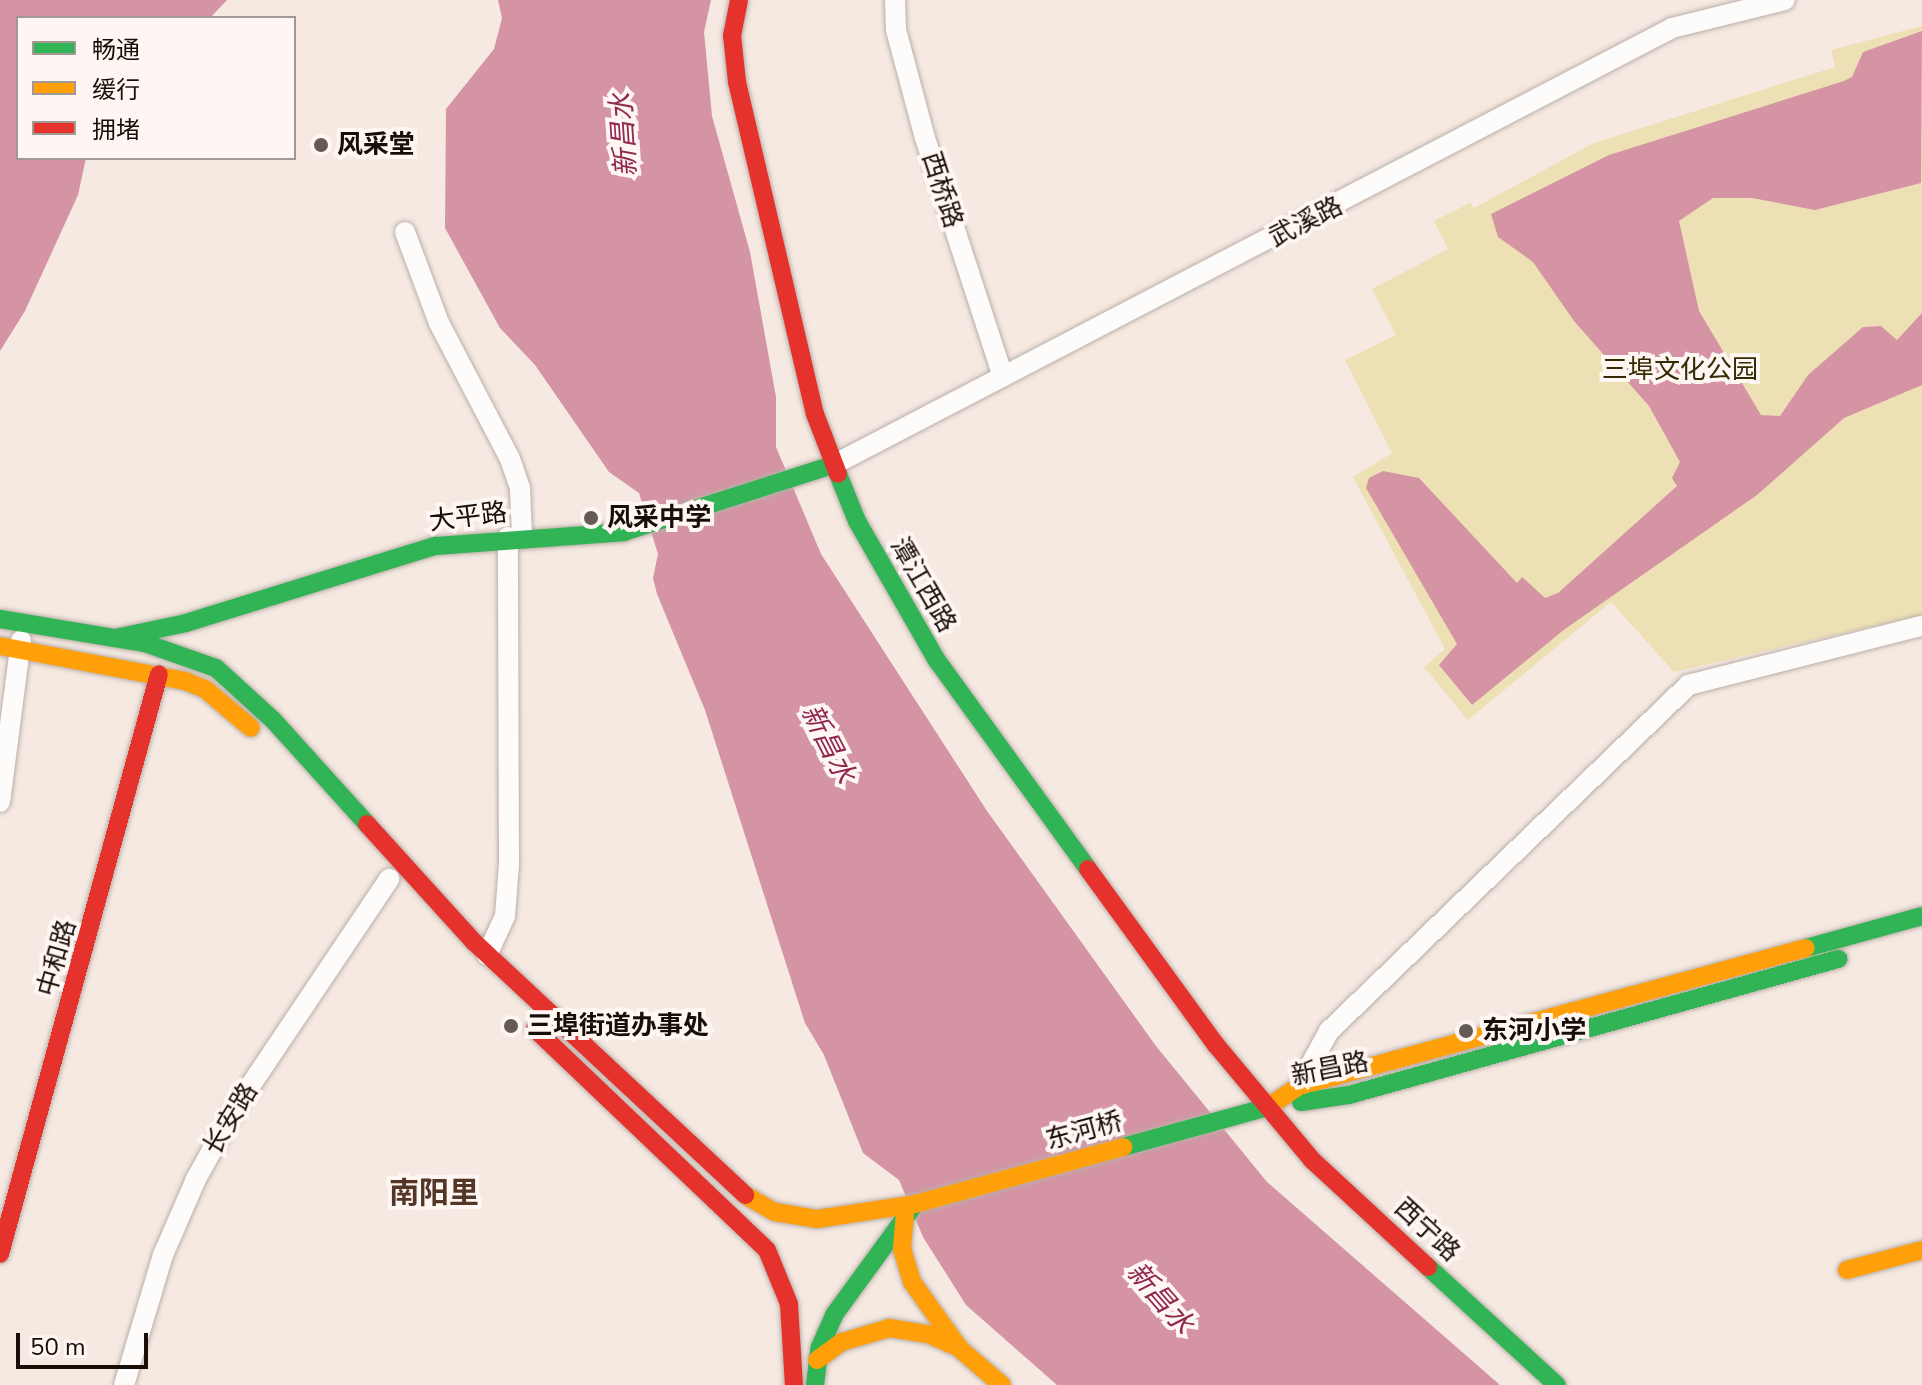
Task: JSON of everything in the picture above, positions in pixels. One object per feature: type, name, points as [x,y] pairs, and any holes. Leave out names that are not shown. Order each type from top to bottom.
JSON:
[{"type":"street","name":"潭江西路","points":[[739,0],[732,35],[737,82],[815,414],[857,521],[936,659],[1164,976],[1268,1107]]},
{"type":"street","name":"西桥路","points":[[895,0],[896,30],[925,138],[1003,377]]},
{"type":"street","name":"武溪路","points":[[833,465],[1672,28],[1785,0]]},
{"type":"street","points":[[405,232],[439,323],[510,459],[520,488],[515,536],[509,864],[505,916],[487,955]]},
{"type":"street","name":"大平路","points":[[113,638],[186,623],[405,552],[515,536],[624,532],[833,465]]},
{"type":"street","name":"东河桥","points":[[0,619],[113,638],[193,656],[245,691],[487,955],[750,1200],[788,1216],[817,1219],[910,1208],[1268,1107]]},
{"type":"street","points":[[0,802],[10,648],[23,623]]},
{"type":"street","points":[[1299,1086],[1329,1031],[1688,685],[1922,626]]},
{"type":"street","points":[[10,648],[159,674],[205,689],[266,743]]},
{"type":"street","name":"中和路","points":[[0,1254],[159,674]]},
{"type":"street","points":[[364,851],[394,885]]},
{"type":"street","name":"长安路","points":[[124,1385],[163,1255],[196,1179],[267,1060],[394,885]]},
{"type":"street","name":"新昌路","points":[[1268,1107],[1299,1086],[1922,916]]},
{"type":"street","name":"新昌路","points":[[1268,1107],[1349,1095],[1922,935]]},
{"type":"street","points":[[515,1010],[757,1238],[781,1274],[803,1291]]},
{"type":"street","name":"西宁路","points":[[1268,1107],[1312,1160],[1557,1385]]},
{"type":"street","points":[[815,1385],[817,1360],[826,1331],[910,1208]]},
{"type":"street","points":[[910,1208],[902,1249],[908,1271],[960,1349]]},
{"type":"street","points":[[1847,1270],[1922,1250]]},
{"type":"street","points":[[781,1274],[789,1304],[794,1385]]},
{"type":"street","points":[[826,1297],[858,1280]]},
{"type":"street","points":[[817,1360],[850,1339],[889,1328],[928,1334],[960,1349],[1002,1385]]},
{"type":"green space","name":"三埠文化公园","points":[[1922,26],[1922,615],[1674,672],[1611,602],[1468,720],[1424,667],[1445,649],[1353,477],[1392,453],[1345,360],[1396,335],[1372,289],[1448,249],[1434,221],[1470,203],[1474,208],[1594,143],[1835,67],[1831,50]]},
{"type":"water","points":[[0,0],[227,0],[212,16],[16,16],[16,160],[86,160],[78,195],[25,311],[0,351]]},
{"type":"water","name":"新昌水","points":[[498,0],[711,0],[704,32],[712,116],[750,252],[776,397],[776,447],[821,554],[987,811],[1156,1046],[1267,1182],[1500,1385],[1057,1385],[966,1305],[923,1237],[899,1180],[863,1153],[824,1055],[805,1023],[705,710],[657,594],[653,578],[658,554],[639,493],[609,472],[535,365],[500,328],[445,228],[446,109],[494,49],[502,18]]},
{"type":"water","points":[[1922,31],[1921,183],[1815,210],[1752,198],[1713,198],[1679,221],[1699,311],[1761,415],[1780,416],[1808,375],[1863,327],[1881,326],[1897,340],[1922,313],[1922,385],[1844,418],[1757,495],[1565,629],[1472,705],[1439,665],[1457,644],[1366,488],[1369,478],[1383,471],[1419,478],[1517,583],[1522,577],[1545,598],[1558,593],[1677,486],[1672,478],[1680,462],[1649,406],[1574,321],[1533,262],[1498,237],[1491,214],[1609,155],[1844,81],[1852,77],[1863,52]]},
{"type":"traffic: fast","points":[[115,638],[186,623],[435,546],[624,532],[833,465]]},
{"type":"traffic: fast","points":[[838,474],[857,521],[936,659],[1088,869]]},
{"type":"traffic: fast","points":[[0,619],[145,643],[216,668],[273,720],[367,824]]},
{"type":"traffic: fast","points":[[1806,948],[1922,916]]},
{"type":"traffic: fast","points":[[1301,1102],[1349,1095],[1838,959]]},
{"type":"traffic: fast","points":[[1123,1147],[1268,1107]]},
{"type":"traffic: fast","points":[[815,1385],[820,1347],[834,1315],[915,1204]]},
{"type":"traffic: fast","points":[[1428,1267],[1557,1385]]},
{"type":"traffic: slow","points":[[0,646],[185,681],[205,689],[251,728]]},
{"type":"traffic: slow","points":[[1268,1107],[1299,1086],[1806,948]]},
{"type":"traffic: slow","points":[[745,1195],[775,1212],[817,1219],[915,1204],[1123,1147]]},
{"type":"traffic: slow","points":[[905,1213],[902,1249],[912,1282],[960,1349],[1002,1385]]},
{"type":"traffic: slow","points":[[1847,1270],[1922,1250]]},
{"type":"traffic: slow","points":[[817,1360],[842,1342],[889,1328],[928,1334],[959,1348]]},
{"type":"traffic: jam","points":[[739,0],[732,35],[737,82],[815,414],[838,474]]},
{"type":"traffic: jam","points":[[0,1254],[159,674]]},
{"type":"traffic: jam","points":[[367,824],[474,942],[745,1195]]},
{"type":"traffic: jam","points":[[1088,869],[1216,1045],[1312,1160],[1428,1267]]},
{"type":"traffic: jam","points":[[535,1029],[767,1250],[789,1304],[794,1385]]},
{"type":"place","name":"风采堂","points":[[321,145]]},
{"type":"place","name":"风采中学","points":[[591,518]]},
{"type":"place","name":"三埠街道办事处","points":[[511,1026]]},
{"type":"place","name":"东河小学","points":[[1466,1031]]},
{"type":"district","name":"南阳里","points":[[434,1194]]}]
